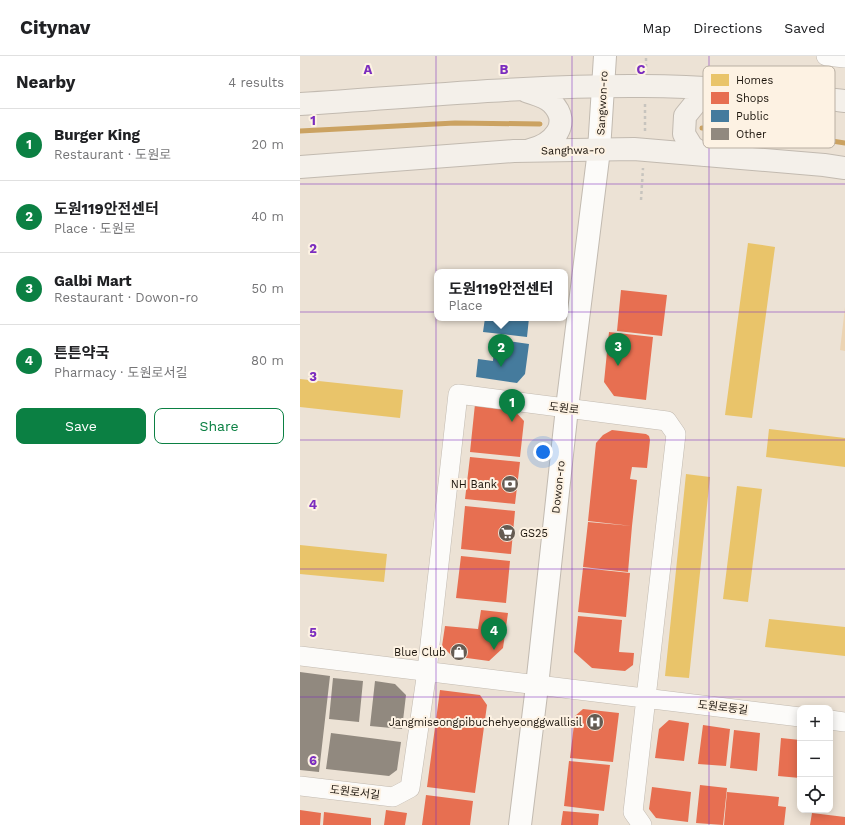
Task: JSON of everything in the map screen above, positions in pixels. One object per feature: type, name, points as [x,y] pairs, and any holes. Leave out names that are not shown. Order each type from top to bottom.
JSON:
[{"type":"main road","points":[[300,104],[561,87],[645,86],[703,88]]},
{"type":"main road","points":[[520,90],[541,96],[551,102],[559,113],[561,121],[557,134],[547,143],[538,148],[527,151]]},
{"type":"main road","points":[[703,97],[698,100],[685,116],[684,134],[692,146],[704,155]]},
{"type":"main road","points":[[835,101],[845,102]]},
{"type":"main road","name":"Sanghwa-ro","points":[[300,167],[527,151],[644,150],[845,168]]},
{"type":"street","name":"Sangwon-ro","points":[[599,150],[605,56]]},
{"type":"street","points":[[826,56],[845,58]]},
{"type":"street","name":"Dowon-ro","points":[[520,825],[537,686],[567,408],[599,150]]},
{"type":"street","name":"도원로","points":[[427,671],[458,394],[667,421],[676,434],[647,698]]},
{"type":"street","points":[[300,656],[537,686]]},
{"type":"street","name":"도원로서길","points":[[300,786],[393,797],[410,788],[427,671]]},
{"type":"street","name":"도원로동길","points":[[537,686],[797,717]]},
{"type":"street","points":[[642,825],[633,812],[647,698]]},
{"type":"street","points":[[833,720],[845,722]]},
{"type":"path","points":[[641,200],[644,150],[646,56]]},
{"type":"shaded area","points":[[845,307],[845,351],[840,350]]},
{"type":"building: Homes","points":[[748,243],[775,247],[752,418],[725,415]]},
{"type":"building: Homes","points":[[300,379],[403,390],[400,418],[300,407]]},
{"type":"building: Homes","points":[[769,429],[845,438],[845,467],[766,457]]},
{"type":"building: Homes","points":[[686,474],[710,477],[689,678],[665,676]]},
{"type":"building: Homes","points":[[737,486],[762,489],[748,602],[723,599]]},
{"type":"building: Homes","points":[[300,545],[387,554],[384,582],[300,574]]},
{"type":"building: Homes","points":[[769,619],[845,627],[845,656],[765,647]]},
{"type":"building: Shops","points":[[621,290],[667,295],[662,336],[617,331]]},
{"type":"building: Shops","points":[[609,332],[653,337],[646,400],[614,396],[604,382]]},
{"type":"building: Shops","points":[[475,404],[512,408],[524,421],[520,457],[470,452]]},
{"type":"building: Shops","points":[[612,430],[646,434],[649,436],[650,440],[647,468],[632,467],[630,479],[637,480],[632,526],[588,521],[596,443],[603,435]]},
{"type":"building: Shops","points":[[470,457],[520,462],[515,504],[465,499]]},
{"type":"building: Shops","points":[[465,506],[515,511],[511,554],[461,549]]},
{"type":"building: Shops","points":[[588,522],[632,526],[628,572],[583,567]]},
{"type":"building: Shops","points":[[461,556],[510,561],[506,603],[456,598]]},
{"type":"building: Shops","points":[[583,568],[630,573],[626,617],[578,612]]},
{"type":"building: Shops","points":[[481,610],[508,613],[503,648],[489,661],[452,656],[442,646],[445,626],[478,629]]},
{"type":"building: Shops","points":[[578,616],[622,620],[619,652],[634,653],[633,665],[625,671],[592,668],[574,652]]},
{"type":"building: Shops","points":[[440,690],[480,695],[487,705],[475,793],[427,787]]},
{"type":"building: Shops","points":[[583,709],[619,713],[613,762],[570,758],[575,716]]},
{"type":"building: Shops","points":[[669,720],[689,723],[684,761],[655,758],[659,729]]},
{"type":"building: Shops","points":[[703,725],[730,729],[726,766],[698,764]]},
{"type":"building: Shops","points":[[734,730],[760,733],[757,771],[730,768]]},
{"type":"building: Shops","points":[[781,738],[797,740],[797,778],[778,776]]},
{"type":"building: Shops","points":[[569,761],[610,765],[604,811],[564,806]]},
{"type":"building: Shops","points":[[700,785],[727,788],[723,825],[696,823]]},
{"type":"building: Shops","points":[[652,787],[691,792],[688,822],[656,818],[649,809]]},
{"type":"building: Shops","points":[[727,792],[779,797],[778,806],[786,807],[784,825],[724,825]]},
{"type":"building: Shops","points":[[426,795],[473,801],[470,825],[422,825]]},
{"type":"building: Shops","points":[[300,810],[321,813],[320,825],[300,825]]},
{"type":"building: Shops","points":[[386,810],[407,813],[405,825],[384,825]]},
{"type":"building: Shops","points":[[563,811],[599,814],[598,825],[561,825]]},
{"type":"building: Shops","points":[[324,812],[371,818],[371,825],[323,825]]},
{"type":"building: Shops","points":[[812,813],[845,817],[845,825],[810,825]]},
{"type":"building: Public","points":[[485,321],[529,321],[527,337],[483,332]]},
{"type":"building: Public","points":[[495,339],[529,344],[525,374],[517,383],[476,377],[478,359],[493,361]]},
{"type":"building: Other","points":[[300,672],[330,676],[319,772],[300,770]]},
{"type":"building: Other","points":[[333,678],[363,681],[359,722],[329,719]]},
{"type":"building: Other","points":[[375,681],[395,684],[406,695],[402,729],[370,726]]},
{"type":"building: Other","points":[[331,733],[401,742],[397,770],[389,776],[326,769]]},
{"type":"waterway","points":[[300,131],[455,123],[540,124]]},
{"type":"waterway","points":[[835,141],[845,143]]},
{"type":"place","name":"Galbi Mart","points":[[618,366]]},
{"type":"place","name":"도원119안전센터","points":[[501,367]]},
{"type":"place","name":"Burger King","points":[[512,422]]},
{"type":"place","name":"NH Bank","points":[[510,484]]},
{"type":"place","name":"GS25","points":[[507,533]]},
{"type":"place","name":"튼튼약국","points":[[494,650]]},
{"type":"place","name":"Blue Club","points":[[459,652]]},
{"type":"place","name":"Jangmiseongpibuchehyeonggwallisil","points":[[595,722]]}]
